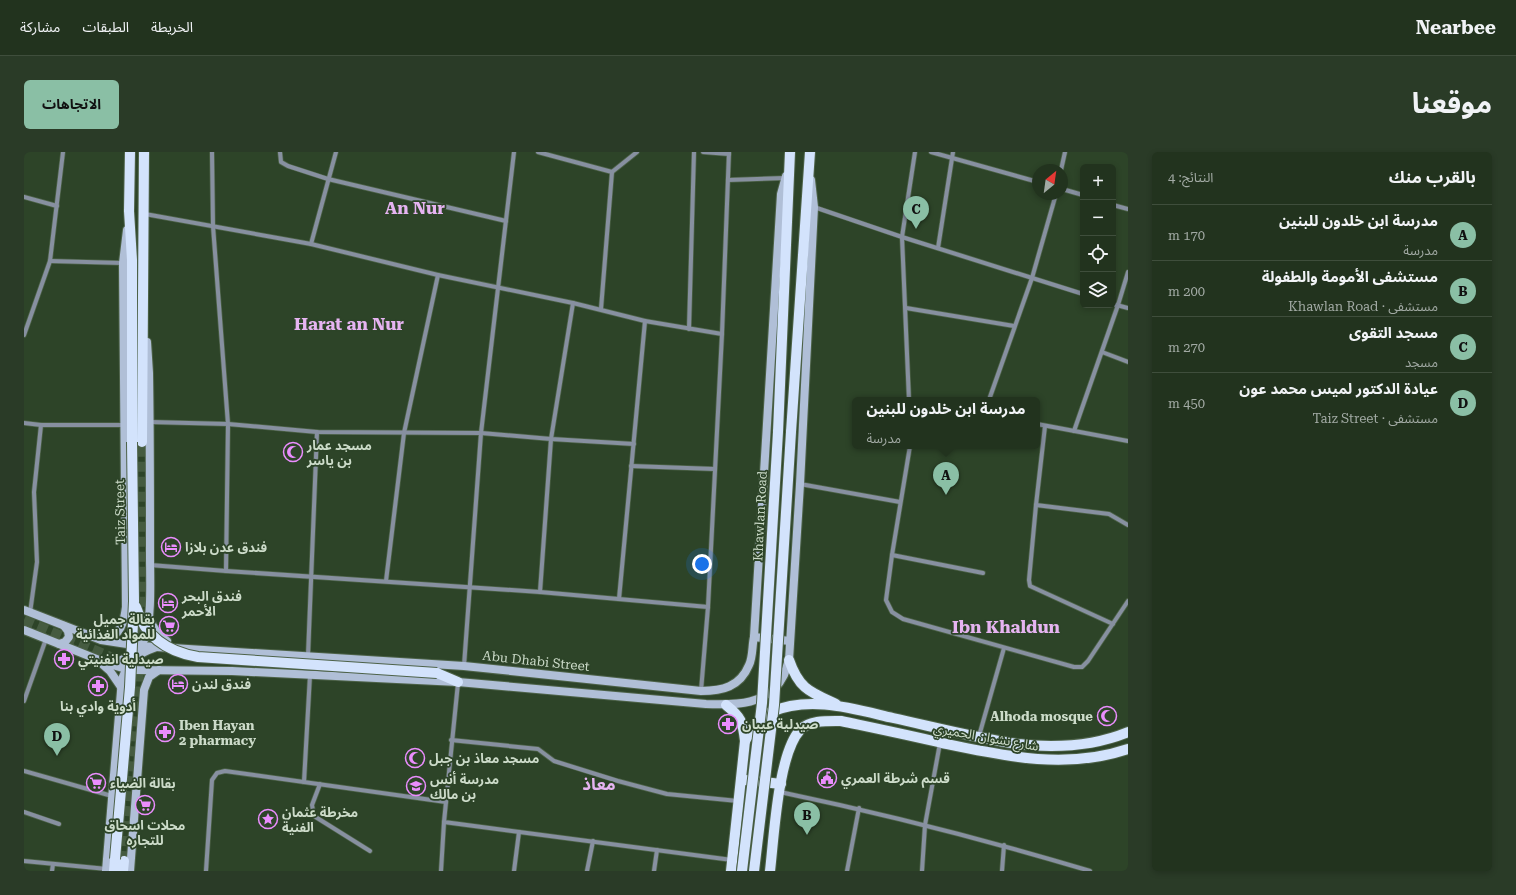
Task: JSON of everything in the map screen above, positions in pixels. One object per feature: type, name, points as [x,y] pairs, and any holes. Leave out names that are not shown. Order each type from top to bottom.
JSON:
[{"type":"main road","name":"Taiz Street","points":[[130,152],[129,211],[132,260],[137,442]]},
{"type":"main road","name":"Taiz Street","points":[[109,870],[121,864],[130,687],[134,601],[137,442],[143,304],[144,152]]},
{"type":"main road","name":"Khawlan Road","points":[[754,871],[774,705],[810,152]]},
{"type":"main road","name":"Khawlan Road","points":[[750,664],[754,637],[781,194],[790,157]]},
{"type":"main road","name":"Khawlan Road","points":[[742,871],[762,703],[778,432],[790,157]]},
{"type":"main road","name":"Khawlan Road","points":[[726,705],[744,704],[760,699],[773,689],[784,676],[789,660],[800,484],[814,207],[809,164]]},
{"type":"main road","points":[[101,640],[116,635],[122,627],[126,613],[123,263],[129,211]]},
{"type":"main road","points":[[109,664],[128,658],[140,646],[147,632],[149,616],[150,422],[149,373],[143,304]]},
{"type":"main road","points":[[127,590],[127,594],[132,600],[139,602],[146,598],[150,591]]},
{"type":"main road","points":[[134,601],[141,619],[152,635],[173,651],[186,655],[437,673],[458,682]]},
{"type":"main road","points":[[27,612],[64,626],[68,631],[69,637],[65,642],[59,644]]},
{"type":"main road","points":[[149,616],[152,627],[160,636],[180,649]]},
{"type":"main road","name":"Abu Dhabi Street","points":[[64,626],[101,640],[140,646],[464,666],[682,690],[717,691],[731,686],[743,676],[750,664]]},
{"type":"main road","points":[[24,630],[109,664],[126,669],[232,671],[458,682],[726,705],[736,713],[743,725],[745,741],[731,871]]},
{"type":"main road","points":[[754,637],[790,641]]},
{"type":"main road","points":[[109,870],[112,796],[121,687],[126,669],[138,656],[154,647]]},
{"type":"main road","points":[[231,652],[225,654],[222,663],[225,669],[232,671]]},
{"type":"main road","points":[[96,659],[110,671],[121,687]]},
{"type":"main road","points":[[789,660],[794,674],[800,683],[811,692],[842,707]]},
{"type":"main road","points":[[130,871],[144,690],[149,678],[159,670]]},
{"type":"main road","points":[[682,690],[685,692],[685,700],[682,702]]},
{"type":"main road","points":[[745,741],[754,725],[770,713],[791,706],[804,705],[842,707],[1018,744],[1050,746],[1085,744],[1128,732]]},
{"type":"main road","name":"شارع نشوان الحميري","points":[[780,788],[784,768],[793,740],[800,729],[812,723],[825,721],[841,721],[1002,755],[1049,761],[1082,760],[1114,754],[1128,749]]},
{"type":"main road","points":[[116,744],[117,740],[123,735],[131,734],[137,738],[139,746]]},
{"type":"main road","points":[[741,780],[780,788],[770,871]]},
{"type":"street","points":[[24,334],[26,323],[50,261],[58,206],[63,152]]},
{"type":"street","points":[[212,152],[213,226],[228,424],[226,571]]},
{"type":"street","points":[[280,152],[281,162],[288,166],[328,180],[506,221]]},
{"type":"street","points":[[311,244],[336,152]]},
{"type":"street","points":[[464,666],[471,587],[481,433],[514,152]]},
{"type":"street","points":[[538,152],[612,172]]},
{"type":"street","points":[[601,310],[612,172],[637,152]]},
{"type":"street","points":[[689,328],[694,152]]},
{"type":"street","points":[[701,691],[708,607],[722,334],[729,153],[703,152]]},
{"type":"street","points":[[909,397],[902,237],[915,152]]},
{"type":"street","points":[[931,152],[1032,180]]},
{"type":"street","points":[[938,248],[953,152]]},
{"type":"street","points":[[1062,164],[1065,152]]},
{"type":"street","points":[[728,180],[785,178]]},
{"type":"street","points":[[1068,191],[1080,194]]},
{"type":"street","points":[[24,198],[58,206]]},
{"type":"street","points":[[990,397],[1032,278],[1054,200]]},
{"type":"street","points":[[1116,206],[1128,209]]},
{"type":"street","points":[[814,207],[902,237],[1080,293]]},
{"type":"street","points":[[144,214],[311,244],[438,275],[573,303],[645,321],[722,334]]},
{"type":"street","points":[[50,261],[123,263]]},
{"type":"street","points":[[1074,431],[1128,272]]},
{"type":"street","points":[[386,581],[404,433],[438,275]]},
{"type":"street","points":[[540,592],[551,439],[573,303]]},
{"type":"street","points":[[1118,305],[1128,308]]},
{"type":"street","points":[[906,308],[1014,326]]},
{"type":"street","points":[[619,599],[645,321]]},
{"type":"street","points":[[1102,352],[1128,362]]},
{"type":"street","points":[[150,422],[228,424],[317,432],[481,433],[634,444]]},
{"type":"street","points":[[24,423],[41,425],[125,425]]},
{"type":"street","points":[[27,612],[37,562],[34,492],[41,425]]},
{"type":"street","points":[[1040,425],[1128,441]]},
{"type":"street","points":[[1045,426],[1036,505],[1029,580],[1030,586],[1113,624]]},
{"type":"street","points":[[308,656],[317,432]]},
{"type":"street","points":[[909,449],[900,502],[886,600],[892,612],[903,619],[1074,667],[1082,666],[1088,661],[1128,601]]},
{"type":"street","points":[[631,466],[715,469]]},
{"type":"street","points":[[800,484],[900,502]]},
{"type":"street","points":[[1036,505],[1109,514],[1128,525]]},
{"type":"street","points":[[892,554],[983,573]]},
{"type":"street","points":[[150,564],[226,571],[540,592],[708,607]]},
{"type":"street","points":[[24,702],[46,639]]},
{"type":"street","points":[[979,737],[1004,648]]},
{"type":"street","points":[[304,782],[310,675]]},
{"type":"street","points":[[441,871],[451,740],[458,682]]},
{"type":"street","points":[[451,740],[538,749],[554,761],[618,781],[667,794],[738,802]]},
{"type":"street","points":[[922,871],[925,825],[940,742]]},
{"type":"street","points":[[24,771],[112,796]]},
{"type":"street","points":[[206,871],[212,780],[217,773],[225,771],[446,802]]},
{"type":"street","points":[[320,784],[312,805],[314,816],[370,851]]},
{"type":"street","points":[[780,788],[1004,845],[1090,871]]},
{"type":"street","points":[[846,871],[859,808]]},
{"type":"street","points":[[24,812],[59,824]]},
{"type":"street","points":[[444,822],[732,860]]},
{"type":"street","points":[[514,871],[519,832]]},
{"type":"street","points":[[587,871],[592,841]]},
{"type":"street","points":[[1002,871],[1004,845]]},
{"type":"street","points":[[654,871],[657,850]]},
{"type":"street","points":[[24,861],[109,870]]},
{"type":"street","points":[[52,871],[53,864]]},
{"type":"tunnel","points":[[124,861],[138,689],[142,600],[142,442]]},
{"type":"tunnel","points":[[24,620],[113,658],[125,667]]},
{"type":"place","name":"مسجد التقوى","points":[[916,229]]},
{"type":"place","name":"مسجد عمار بن ياسر","points":[[293,452]]},
{"type":"place","name":"مدرسة ابن خلدون للبنين","points":[[946,495]]},
{"type":"place","name":"فندق عدن بلازا","points":[[171,547]]},
{"type":"place","name":"فندق البحر الأحمر","points":[[168,603]]},
{"type":"place","name":"بقالة جميل للمواد الغذائية","points":[[169,626]]},
{"type":"place","name":"صيدلية انفنيتي","points":[[64,659]]},
{"type":"place","name":"فندق لندن","points":[[178,684]]},
{"type":"place","name":"أدوية وادي بنا","points":[[98,686]]},
{"type":"place","name":"Alhoda mosque","points":[[1107,716]]},
{"type":"place","name":"صيدلية عيبان","points":[[728,724]]},
{"type":"place","name":"Iben Hayan 2 pharmacy","points":[[165,732]]},
{"type":"place","name":"عيادة الدكتور لميس محمد عون","points":[[57,756]]},
{"type":"place","name":"مسجد معاذ بن جبل","points":[[415,758]]},
{"type":"place","name":"قسم شرطة العمري","points":[[827,778]]},
{"type":"place","name":"بقالة الضياء","points":[[96,783]]},
{"type":"place","name":"مدرسة أنس بن مالك","points":[[416,786]]},
{"type":"place","name":"محلات اسحاق للتجاره","points":[[145,805]]},
{"type":"place","name":"مخرطة عثمان الفنية","points":[[268,819]]},
{"type":"place","name":"مستشفى الأمومة والطفولة","points":[[807,835]]},
{"type":"district","name":"An Nur","points":[[415,208]]},
{"type":"district","name":"Harat an Nur","points":[[349,324]]},
{"type":"district","name":"Ibn Khaldun","points":[[1006,627]]},
{"type":"district","name":"معاذ","points":[[599,784]]}]
